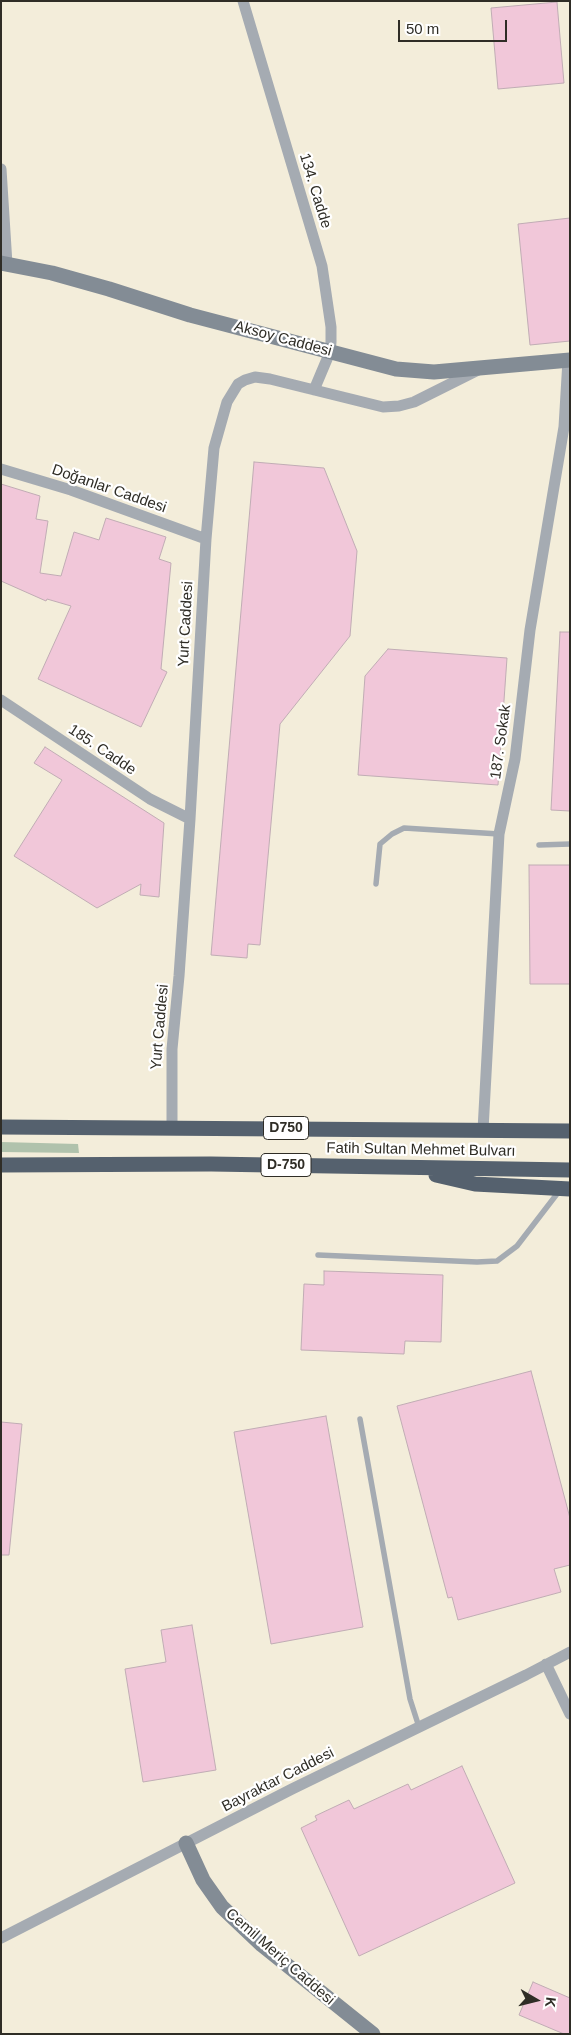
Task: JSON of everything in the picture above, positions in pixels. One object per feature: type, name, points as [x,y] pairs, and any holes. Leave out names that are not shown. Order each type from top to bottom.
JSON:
[{"type":"highway","name":"Fatih Sultan Mehmet Bulvarı","points":[[1,1127],[570,1131]]},
{"type":"highway","name":"Fatih Sultan Mehmet Bulvarı","points":[[1,1165],[210,1164],[570,1170]]},
{"type":"highway","points":[[405,1168],[475,1184],[566,1189]]},
{"type":"street","name":"134. Cadde","points":[[243,1],[322,266],[331,327],[330,352],[314,390]]},
{"type":"street","points":[[1,169],[4,263]]},
{"type":"street","name":"Aksoy Caddesi","points":[[4,263],[109,288],[190,315],[396,369],[434,372],[569,360]]},
{"type":"street","name":"187. Sokak","points":[[483,1130],[499,834],[515,759],[530,630],[567,413],[569,360]]},
{"type":"street","name":"Yurt Caddesi","points":[[172,1127],[172,1049],[190,819],[206,540],[214,448],[220,420],[232,391],[245,380],[255,377],[383,407],[414,402],[482,368]]},
{"type":"street","name":"Doğanlar Caddesi","points":[[1,468],[71,490],[206,540]]},
{"type":"street","name":"185. Cadde","points":[[1,700],[150,800],[190,819]]},
{"type":"street","name":"Bayraktar Caddesi","points":[[1,1938],[186,1843],[570,1652]]},
{"type":"street","points":[[546,1664],[570,1714]]},
{"type":"street","name":"Cemil Meriç Caddesi","points":[[186,1843],[202,1880],[222,1907],[262,1945],[373,2034]]},
{"type":"lane","points":[[376,884],[380,844],[392,834],[404,828],[499,834]]},
{"type":"lane","points":[[539,845],[570,844]]},
{"type":"lane","points":[[318,1255],[477,1262],[497,1261],[517,1246],[566,1189]]},
{"type":"lane","points":[[360,1419],[410,1699],[419,1727]]},
{"type":"green space","points":[[1,1142],[78,1144],[79,1153],[1,1152]]},
{"type":"building","points":[[557,2],[564,83],[498,89],[491,8]]},
{"type":"building","points":[[570,218],[570,341],[530,345],[518,224]]},
{"type":"building","points":[[254,462],[324,468],[357,551],[350,636],[280,724],[260,945],[248,944],[247,958],[211,955]]},
{"type":"building","points":[[1,484],[40,496],[36,519],[48,521],[40,573],[61,576],[74,532],[99,540],[106,518],[166,537],[159,559],[171,563],[161,669],[167,672],[141,727],[38,679],[71,606],[47,599],[46,601],[1,581]]},
{"type":"building","points":[[560,632],[570,632],[570,811],[551,810]]},
{"type":"building","points":[[388,649],[507,658],[498,785],[358,775],[365,676]]},
{"type":"building","points":[[45,747],[164,823],[159,897],[140,895],[141,884],[97,908],[14,856],[62,780],[34,763]]},
{"type":"building","points":[[529,865],[570,865],[570,984],[530,984]]},
{"type":"building","points":[[324,1271],[443,1275],[441,1342],[405,1341],[404,1354],[301,1350],[304,1284],[324,1285]]},
{"type":"building","points":[[531,1371],[570,1518],[570,1565],[554,1569],[561,1592],[458,1620],[452,1597],[448,1598],[397,1406]]},
{"type":"building","points":[[326,1416],[363,1627],[271,1644],[234,1432]]},
{"type":"building","points":[[1,1422],[22,1424],[9,1555],[1,1555]]},
{"type":"building","points":[[192,1625],[216,1770],[143,1782],[125,1669],[166,1662],[161,1630]]},
{"type":"building","points":[[462,1766],[515,1883],[359,1956],[301,1828],[317,1820],[315,1816],[349,1800],[354,1809],[408,1784],[411,1790]]},
{"type":"building","points":[[533,1982],[570,1998],[570,2034],[564,2034],[519,2015]]}]
